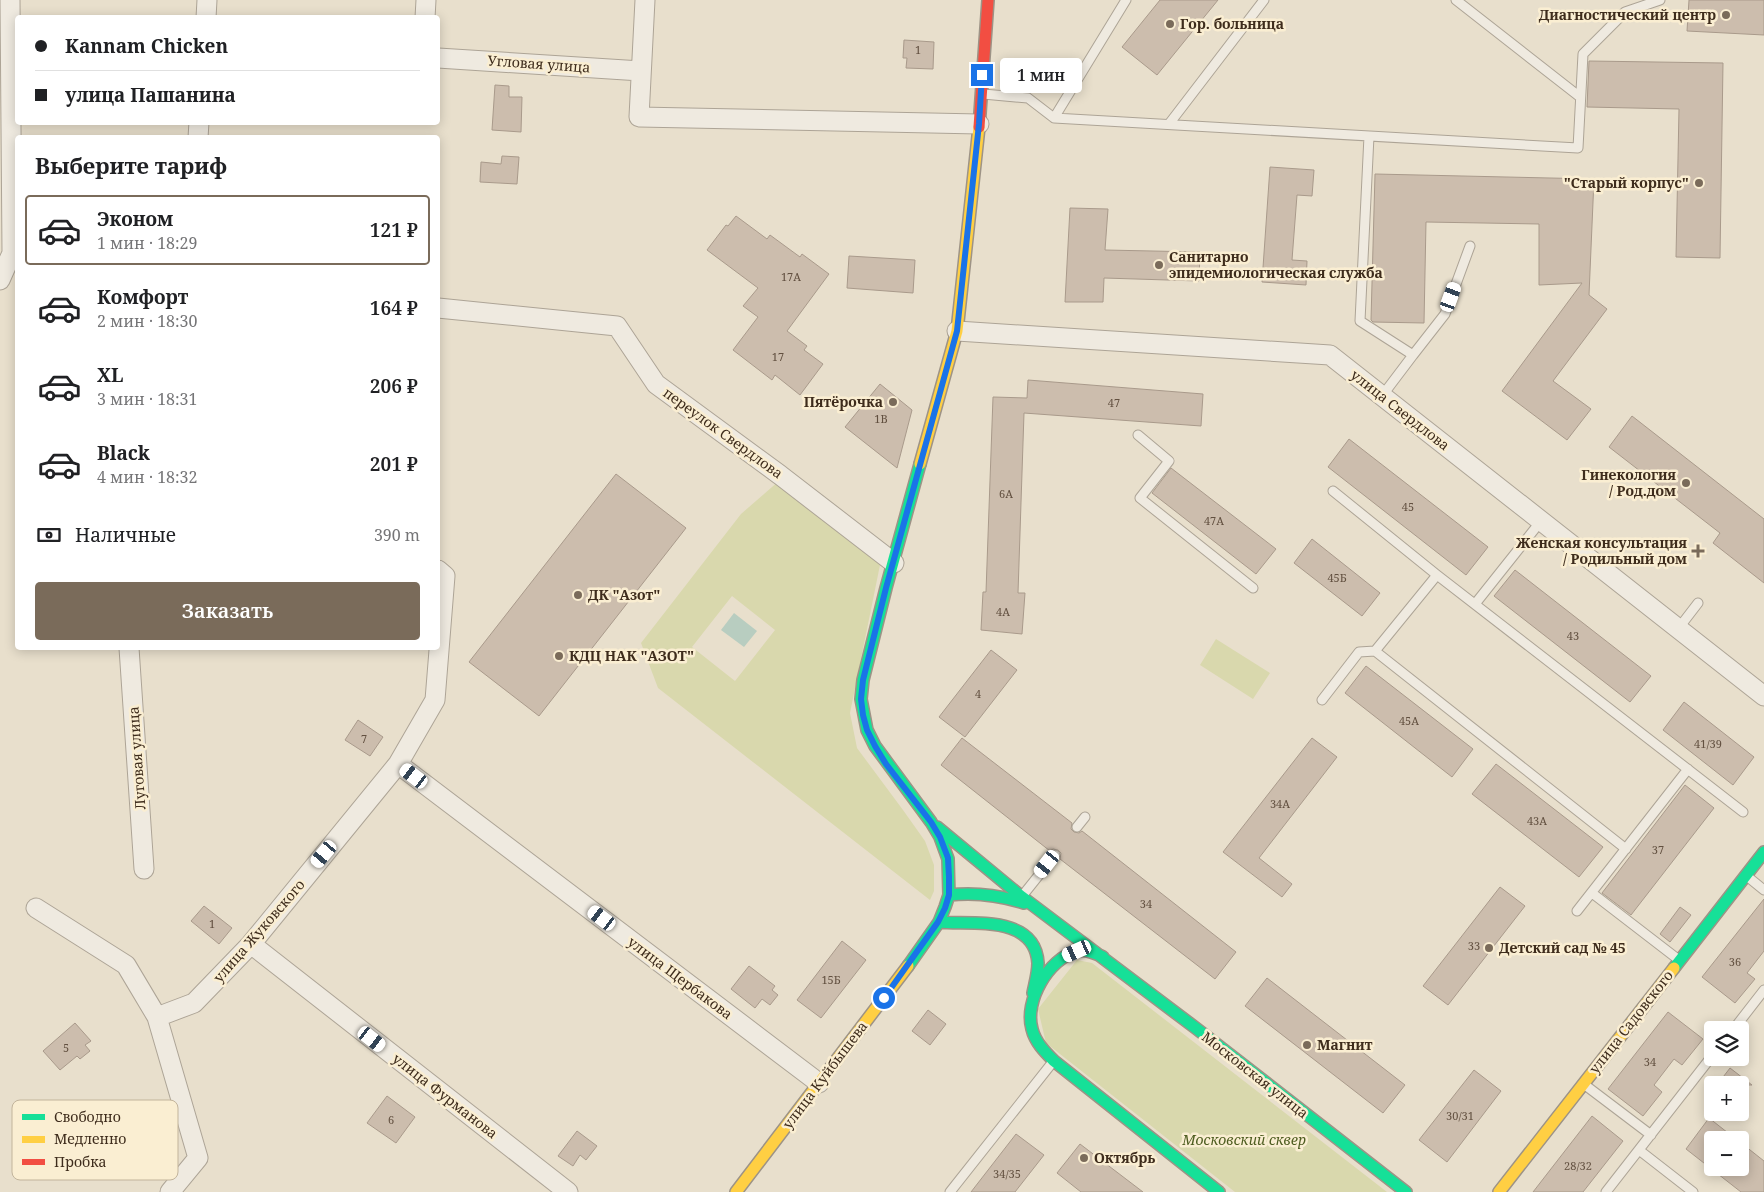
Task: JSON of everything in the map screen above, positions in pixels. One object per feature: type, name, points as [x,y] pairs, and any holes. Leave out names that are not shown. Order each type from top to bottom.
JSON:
[{"type":"main road","points":[[988,0],[979,124],[957,331],[886,588],[863,680],[861,699],[867,730],[875,746],[931,822],[1020,899]]},
{"type":"main road","name":"улица Куйбышева","points":[[736,1192],[905,970],[938,922],[949,895],[948,858],[940,837],[931,822]]},
{"type":"main road","name":"улица Садовского","points":[[1499,1192],[1764,852]]},
{"type":"main road","points":[[949,895],[987,893],[1020,899]]},
{"type":"main road","name":"Московская улица","points":[[1020,899],[1036,908],[1104,958],[1406,1192]]},
{"type":"main road","points":[[938,922],[950,924],[989,922],[1020,932],[1036,948],[1038,962],[1031,1025],[1035,1038],[1042,1049],[1054,1061],[1219,1192]]},
{"type":"main road","points":[[1033,999],[1051,970],[1064,957],[1077,951],[1089,951],[1104,958]]},
{"type":"street","points":[[0,280],[15,261],[10,0]]},
{"type":"street","points":[[206,15],[207,0]]},
{"type":"street","points":[[424,15],[426,0]]},
{"type":"street","points":[[645,0],[639,117],[979,124]]},
{"type":"street","name":"Угловая улица","points":[[440,58],[641,71]]},
{"type":"street","name":"переулок Свердлова","points":[[440,308],[617,326],[656,384],[780,475],[894,563]]},
{"type":"street","name":"улица Свердлова","points":[[957,331],[1330,355],[1764,696]]},
{"type":"street","name":"улица Жуковского","points":[[440,572],[445,576],[440,646]]},
{"type":"street","name":"Луговая улица","points":[[129,650],[144,869]]},
{"type":"street","name":"улица Жуковского","points":[[157,1017],[194,1004],[251,944],[398,764],[436,700],[440,650]]},
{"type":"street","name":"улица Щербакова","points":[[398,764],[819,1083]]},
{"type":"street","points":[[36,908],[126,965],[157,1017],[198,1158],[170,1192]]},
{"type":"street","name":"улица Фурманова","points":[[251,944],[568,1192]]},
{"type":"lane","points":[[1054,118],[1126,0]]},
{"type":"lane","points":[[1169,124],[1264,0]]},
{"type":"lane","points":[[1456,0],[1580,97]]},
{"type":"lane","points":[[981,94],[1028,98],[1054,118],[1578,148],[1583,54],[1625,12],[1660,0]]},
{"type":"lane","points":[[1369,136],[1360,321],[1413,355]]},
{"type":"lane","points":[[1382,396],[1445,314],[1470,246]]},
{"type":"lane","points":[[1138,435],[1168,461],[1140,498],[1253,588]]},
{"type":"lane","points":[[1333,491],[1437,575],[1743,812]]},
{"type":"lane","points":[[1475,604],[1541,521]]},
{"type":"lane","points":[[1375,651],[1437,575]]},
{"type":"lane","points":[[1678,629],[1698,603]]},
{"type":"lane","points":[[1322,700],[1359,652],[1375,651],[1626,849]]},
{"type":"lane","points":[[1577,911],[1688,770]]},
{"type":"lane","points":[[1077,827],[1085,817]]},
{"type":"lane","points":[[1020,899],[1055,855]]},
{"type":"lane","points":[[1745,876],[1764,890]]},
{"type":"lane","points":[[1592,893],[1679,960]]},
{"type":"lane","points":[[1740,1021],[1764,990]]},
{"type":"lane","points":[[950,1192],[1054,1061]]},
{"type":"lane","points":[[1606,1192],[1704,1066]]},
{"type":"lane","points":[[1584,1084],[1651,1135]]},
{"type":"lane","points":[[1639,1150],[1693,1192]]},
{"type":"green space","points":[[780,480],[881,560],[850,713],[857,748],[925,841],[934,865],[934,891],[930,900],[658,688],[641,643],[741,514]],"holes":[[[732,596],[775,630],[735,681],[692,647]]]},
{"type":"green space","points":[[1216,639],[1270,673],[1253,699],[1200,665]]},
{"type":"green space","name":"Московский сквер","points":[[1077,960],[1092,963],[1387,1192],[1235,1192],[1046,1043],[1038,1009]]},
{"type":"shaded area","points":[[734,613],[757,631],[744,647],[721,630]]},
{"type":"building","name":"Гор. больница","points":[[1160,0],[1218,0],[1157,75],[1122,47]]},
{"type":"building","name":"Диагностический центр","points":[[1689,0],[1764,0],[1764,35],[1687,31]]},
{"type":"building","points":[[904,40],[934,42],[933,69],[906,68],[907,58],[903,58]]},
{"type":"building","name":"\"Старый корпус\"","points":[[1589,61],[1723,63],[1720,258],[1676,257],[1679,109],[1587,107]]},
{"type":"building","points":[[495,85],[509,86],[509,97],[522,97],[521,132],[492,130]]},
{"type":"building","points":[[502,156],[519,157],[517,184],[480,182],[481,162],[501,164]]},
{"type":"building","points":[[1270,167],[1314,170],[1312,196],[1297,195],[1292,260],[1307,261],[1306,285],[1262,282]]},
{"type":"building","points":[[1375,174],[1594,179],[1589,295],[1607,309],[1553,381],[1591,409],[1567,440],[1502,391],[1582,283],[1539,285],[1539,224],[1426,222],[1424,323],[1373,322],[1371,320]]},
{"type":"building","points":[[1070,208],[1108,209],[1105,250],[1200,252],[1199,281],[1104,278],[1103,302],[1065,302]]},
{"type":"building","points":[[736,216],[767,239],[770,235],[800,257],[802,254],[829,274],[787,331],[807,346],[804,350],[823,364],[800,395],[775,375],[772,380],[733,350],[758,317],[743,306],[758,288],[707,250],[726,225],[728,226]]},
{"type":"building","points":[[849,256],[915,260],[913,293],[847,288]]},
{"type":"building","points":[[1028,380],[1203,394],[1201,426],[1024,413],[1018,593],[1025,593],[1022,634],[981,630],[983,592],[986,592],[993,397],[1027,398]]},
{"type":"building","points":[[880,384],[912,410],[897,468],[845,427]]},
{"type":"building","name":"Гинекология / Род.дом","points":[[1632,416],[1764,519],[1764,583],[1713,543],[1720,533],[1609,447]]},
{"type":"building","points":[[1349,439],[1488,547],[1466,575],[1328,467]]},
{"type":"building","points":[[1171,468],[1276,549],[1256,574],[1152,493]]},
{"type":"building","name":"ДК \"Азот\"","points":[[616,474],[686,528],[539,716],[469,662]]},
{"type":"building","points":[[1312,539],[1380,593],[1362,616],[1294,563]]},
{"type":"building","points":[[1515,570],[1651,676],[1630,702],[1494,596]]},
{"type":"building","points":[[991,650],[1017,670],[965,737],[939,717]]},
{"type":"building","points":[[1366,666],[1473,749],[1452,777],[1345,693]]},
{"type":"building","points":[[1684,702],[1754,757],[1733,785],[1663,730]]},
{"type":"building","points":[[358,720],[383,737],[370,756],[345,740]]},
{"type":"building","points":[[962,738],[1072,823],[1071,829],[1074,832],[1079,833],[1082,831],[1236,952],[1215,979],[1060,859],[1061,853],[1058,850],[1053,849],[1050,851],[941,765]]},
{"type":"building","points":[[1312,738],[1337,757],[1259,858],[1292,884],[1282,897],[1223,852]]},
{"type":"building","points":[[1496,764],[1603,847],[1579,877],[1472,794]]},
{"type":"building","points":[[1685,785],[1714,808],[1631,915],[1602,893]]},
{"type":"building","points":[[1500,887],[1525,906],[1448,1005],[1423,986]]},
{"type":"building","points":[[1764,899],[1764,951],[1747,973],[1755,979],[1735,1003],[1702,977]]},
{"type":"building","points":[[204,906],[232,928],[219,944],[191,921]]},
{"type":"building","points":[[1680,907],[1691,915],[1670,942],[1660,934]]},
{"type":"building","points":[[842,941],[866,960],[821,1018],[797,1000]]},
{"type":"building","points":[[749,966],[775,986],[772,990],[778,995],[770,1005],[762,999],[755,1008],[731,989]]},
{"type":"building","points":[[1267,978],[1405,1085],[1383,1113],[1245,1006]]},
{"type":"building","points":[[928,1010],[946,1024],[930,1045],[912,1031]]},
{"type":"building","points":[[1668,1012],[1703,1039],[1682,1065],[1674,1059],[1654,1085],[1662,1092],[1643,1116],[1608,1089]]},
{"type":"building","points":[[75,1023],[91,1041],[85,1045],[90,1051],[80,1059],[77,1056],[60,1070],[43,1051]]},
{"type":"building","points":[[1730,1068],[1740,1076],[1724,1076]]},
{"type":"building","points":[[1474,1070],[1501,1091],[1447,1162],[1419,1140]]},
{"type":"building","points":[[387,1096],[415,1117],[396,1143],[367,1123]]},
{"type":"building","points":[[1592,1116],[1623,1141],[1583,1192],[1533,1192]]},
{"type":"building","points":[[1707,1121],[1713,1121],[1726,1131],[1704,1131],[1704,1163],[1686,1149]]},
{"type":"building","points":[[577,1131],[597,1146],[586,1160],[580,1155],[573,1166],[558,1156]]},
{"type":"building","points":[[1016,1134],[1044,1155],[1015,1192],[971,1192]]},
{"type":"building","name":"Октябрь","points":[[1080,1144],[1143,1192],[1081,1192],[1057,1173]]},
{"type":"building","points":[[1749,1149],[1764,1161],[1764,1192],[1741,1192],[1721,1176],[1749,1176]]},
{"type":"traffic: fast","points":[[908,966],[939,922],[945,907],[949,895],[948,859],[940,837],[931,822],[875,746],[867,730],[861,699],[863,680],[886,588],[920,464]]},
{"type":"traffic: fast","points":[[937,827],[1022,897],[1197,1029],[1406,1192]]},
{"type":"traffic: fast","points":[[1674,968],[1764,852]]},
{"type":"traffic: fast","points":[[949,895],[987,895],[1024,903]]},
{"type":"traffic: fast","points":[[939,922],[999,925],[1014,929],[1026,936],[1034,947],[1038,963],[1033,993]]},
{"type":"traffic: fast","points":[[1103,957],[1087,951],[1077,951],[1066,956],[1048,972],[1035,994],[1032,1006],[1030,1018],[1035,1038],[1054,1061],[1219,1192]]},
{"type":"traffic: slow","points":[[920,464],[957,331],[979,127]]},
{"type":"traffic: slow","points":[[736,1192],[908,966]]},
{"type":"traffic: slow","points":[[1499,1192],[1674,968]]},
{"type":"traffic: jam","points":[[979,127],[988,0]]},
{"type":"place","name":"Диагностический центр","points":[[1726,15]]},
{"type":"place","name":"Гор. больница","points":[[1170,24]]},
{"type":"place","name":"\"Старый корпус\"","points":[[1699,183]]},
{"type":"place","name":"Санитарно эпидемиологическая служба","points":[[1159,265]]},
{"type":"place","name":"Пятёрочка","points":[[893,402]]},
{"type":"place","name":"Гинекология / Род.дом","points":[[1686,483]]},
{"type":"place","name":"Женская консультация / Родильный дом","points":[[1698,551]]},
{"type":"place","name":"ДК \"Азот\"","points":[[578,595]]},
{"type":"place","name":"КДЦ НАК \"АЗОТ\"","points":[[559,656]]},
{"type":"place","name":"Детский сад № 45","points":[[1489,948]]},
{"type":"place","name":"Магнит","points":[[1307,1045]]},
{"type":"place","name":"Октябрь","points":[[1084,1158]]},
{"type":"route","points":[[884,998],[938,922],[945,908],[949,895],[948,858],[940,837],[931,822],[886,764],[867,730],[861,699],[863,680],[886,588],[957,331],[979,124],[982,75]]}]
